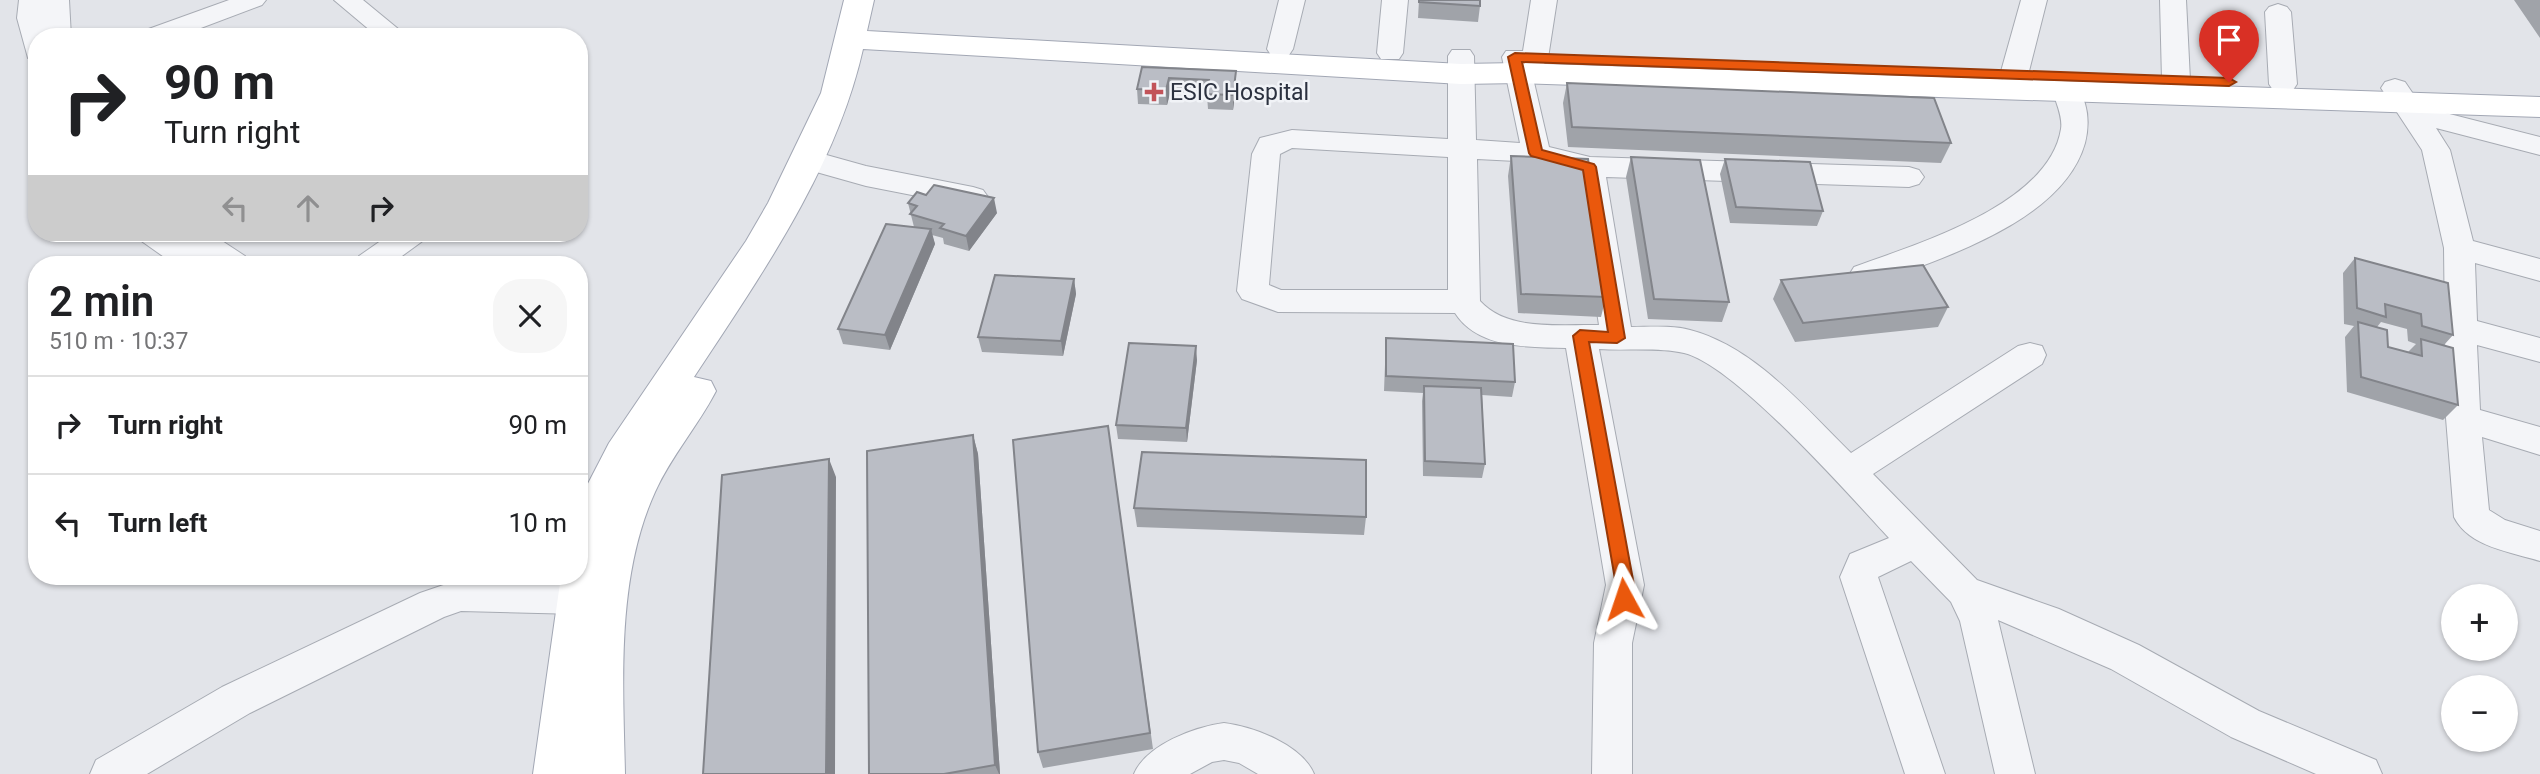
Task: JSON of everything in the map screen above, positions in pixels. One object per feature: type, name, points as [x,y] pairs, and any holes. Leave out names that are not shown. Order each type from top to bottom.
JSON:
[{"type":"main road","points":[[866,22],[1280,49],[1390,53],[1461,65]]},
{"type":"main road","points":[[866,22],[1461,65],[1523,63],[2283,84],[2404,102],[2540,92]]},
{"type":"main road","points":[[588,559],[601,508],[669,434],[772,272],[817,161],[850,116],[866,22]]},
{"type":"main road","points":[[1523,63],[2067,92],[2540,107]]},
{"type":"main road","points":[[601,508],[616,548],[607,616],[601,707],[601,774]]},
{"type":"main road","points":[[557,774],[581,585]]},
{"type":"street","points":[[32,0],[32,28]]},
{"type":"street","points":[[56,0],[58,28]]},
{"type":"street","points":[[167,28],[199,9],[253,0]]},
{"type":"street","points":[[347,0],[384,28]]},
{"type":"street","points":[[1280,49],[1292,0]]},
{"type":"street","points":[[1390,53],[1395,0]]},
{"type":"street","points":[[1536,153],[1523,63],[1544,0]]},
{"type":"street","points":[[2014,75],[2034,0]]},
{"type":"street","points":[[2173,0],[2176,80]]},
{"type":"street","points":[[2278,12],[2283,84]]},
{"type":"street","points":[[1461,65],[1464,303],[1471,315],[1492,327],[1515,334],[1686,341],[1706,347],[1771,396],[1964,591],[1979,619],[2015,774]]},
{"type":"street","points":[[1865,275],[2001,219],[2043,187],[2071,143],[2075,127],[2067,92]]},
{"type":"street","points":[[2404,102],[2540,146]]},
{"type":"street","points":[[2404,102],[2436,150],[2459,248],[2463,418],[2472,516],[2494,531],[2540,546]]},
{"type":"street","points":[[1464,303],[1278,301],[1259,296],[1254,291],[1252,281],[1266,154],[1270,145],[1292,139],[1536,153],[1590,167],[1909,177]]},
{"type":"street","points":[[817,161],[866,176],[978,198]]},
{"type":"street","points":[[1590,167],[1617,338]]},
{"type":"street","points":[[164,242],[184,256]]},
{"type":"street","points":[[202,242],[222,256]]},
{"type":"street","points":[[381,256],[401,242]]},
{"type":"street","points":[[2459,248],[2540,270]]},
{"type":"street","points":[[2460,328],[2540,350]]},
{"type":"street","points":[[1580,336],[1625,585],[1613,643],[1612,774]]},
{"type":"street","points":[[1849,472],[2030,355]]},
{"type":"street","points":[[2463,418],[2540,441]]},
{"type":"street","points":[[1916,543],[1863,565],[1858,571],[1925,774]]},
{"type":"street","points":[[1964,591],[2046,621],[2125,657],[2245,724],[2361,774]]},
{"type":"street","points":[[110,774],[236,700],[433,604],[461,595],[578,598]]},
{"type":"street","points":[[1154,774],[1197,747],[1227,739],[1251,746],[1294,774]]},
{"type":"building","points":[[1480,0],[1480,6],[1419,2]]},
{"type":"building","points":[[1142,67],[1236,71],[1233,95],[1207,94],[1209,80],[1169,78],[1166,90],[1137,89]]},
{"type":"building","points":[[1567,83],[1934,98],[1951,143],[1572,127]]},
{"type":"building","points":[[1511,156],[1588,159],[1606,297],[1521,294]]},
{"type":"building","points":[[1631,157],[1700,160],[1729,302],[1654,299]]},
{"type":"building","points":[[1725,159],[1810,162],[1823,211],[1736,207]]},
{"type":"building","points":[[934,185],[994,198],[966,236],[940,228],[944,224],[910,214],[917,206],[908,203],[917,192],[926,195]]},
{"type":"building","points":[[886,224],[931,229],[885,335],[838,329]]},
{"type":"building","points":[[2355,258],[2448,283],[2453,335],[2422,326],[2421,314],[2385,304],[2386,317],[2357,308]]},
{"type":"building","points":[[1923,265],[1948,307],[1803,323],[1781,280]]},
{"type":"building","points":[[995,275],[1074,279],[1061,341],[978,337]]},
{"type":"building","points":[[2358,322],[2387,330],[2388,347],[2422,356],[2421,339],[2453,348],[2458,405],[2361,377]]},
{"type":"building","points":[[1386,338],[1513,344],[1515,382],[1386,376]]},
{"type":"building","points":[[1129,343],[1196,346],[1186,428],[1116,425]]},
{"type":"building","points":[[1424,386],[1481,388],[1485,464],[1425,461]]},
{"type":"building","points":[[1108,426],[1150,733],[1038,752],[1013,440]]},
{"type":"building","points":[[973,435],[995,765],[944,774],[869,774],[867,451]]},
{"type":"building","points":[[1142,452],[1366,460],[1366,517],[1134,508]]},
{"type":"building","points":[[829,459],[826,774],[703,774],[722,475]]},
{"type":"place","name":"ESIC Hospital","points":[[1154,92]]},
{"type":"route","points":[[1624,599],[1625,585],[1580,336],[1617,338],[1590,167],[1536,153],[1515,57],[2229,82]]}]
